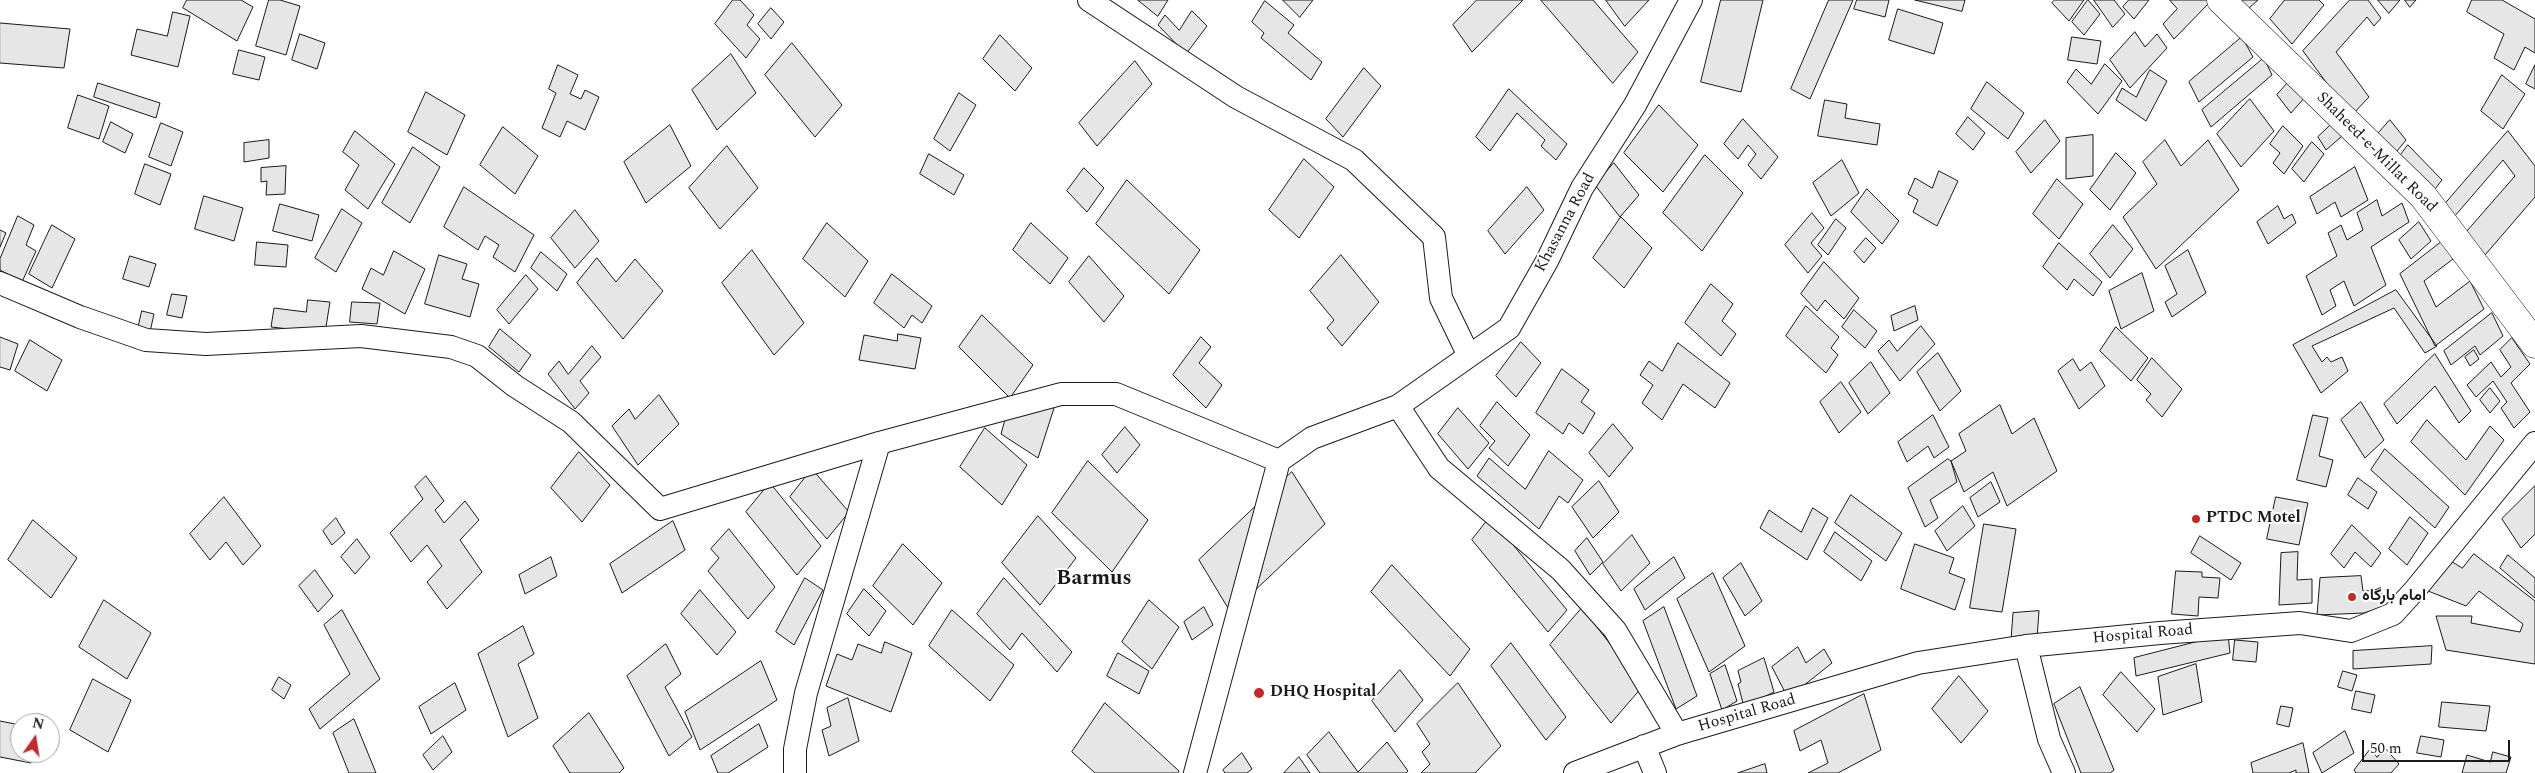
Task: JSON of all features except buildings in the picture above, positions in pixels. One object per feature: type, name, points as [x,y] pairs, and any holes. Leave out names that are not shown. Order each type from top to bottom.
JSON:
[{"type":"main road","name":"Shaheed-e-Millat Road","points":[[2221,0],[2423,196],[2535,344]]},
{"type":"street","points":[[1089,0],[1236,97],[1354,160],[1434,237],[1441,298],[1469,356]]},
{"type":"street","name":"Khasanna Road","points":[[1279,461],[1312,438],[1398,406],[1509,328],[1547,261],[1582,188],[1635,105],[1691,0]]},
{"type":"street","points":[[0,283],[80,317],[146,340],[206,344],[361,336],[451,346],[477,356],[515,386],[571,422],[660,509],[879,443],[1061,394],[1116,394],[1279,461],[1195,773]]},
{"type":"street","points":[[1398,406],[1439,468],[1561,570],[1615,630],[1677,734]]},
{"type":"street","points":[[795,773],[795,749],[806,693],[879,443]]},
{"type":"street","name":"Hospital Road","points":[[1575,773],[1677,734],[1918,664],[2026,646],[2160,633],[2300,623],[2351,631],[2392,614],[2414,591],[2535,443]]},
{"type":"street","points":[[2026,646],[2049,739],[2064,773]]},
{"type":"street","points":[[1644,746],[1655,773]]},
{"type":"place","name":"PTDC Motel","points":[[2196,519]]},
{"type":"place","name":"امام بارگاہ","points":[[2352,597]]},
{"type":"place","name":"DHQ Hospital","points":[[1259,693]]},
{"type":"district","name":"Barmus","points":[[1094,580]]}]
